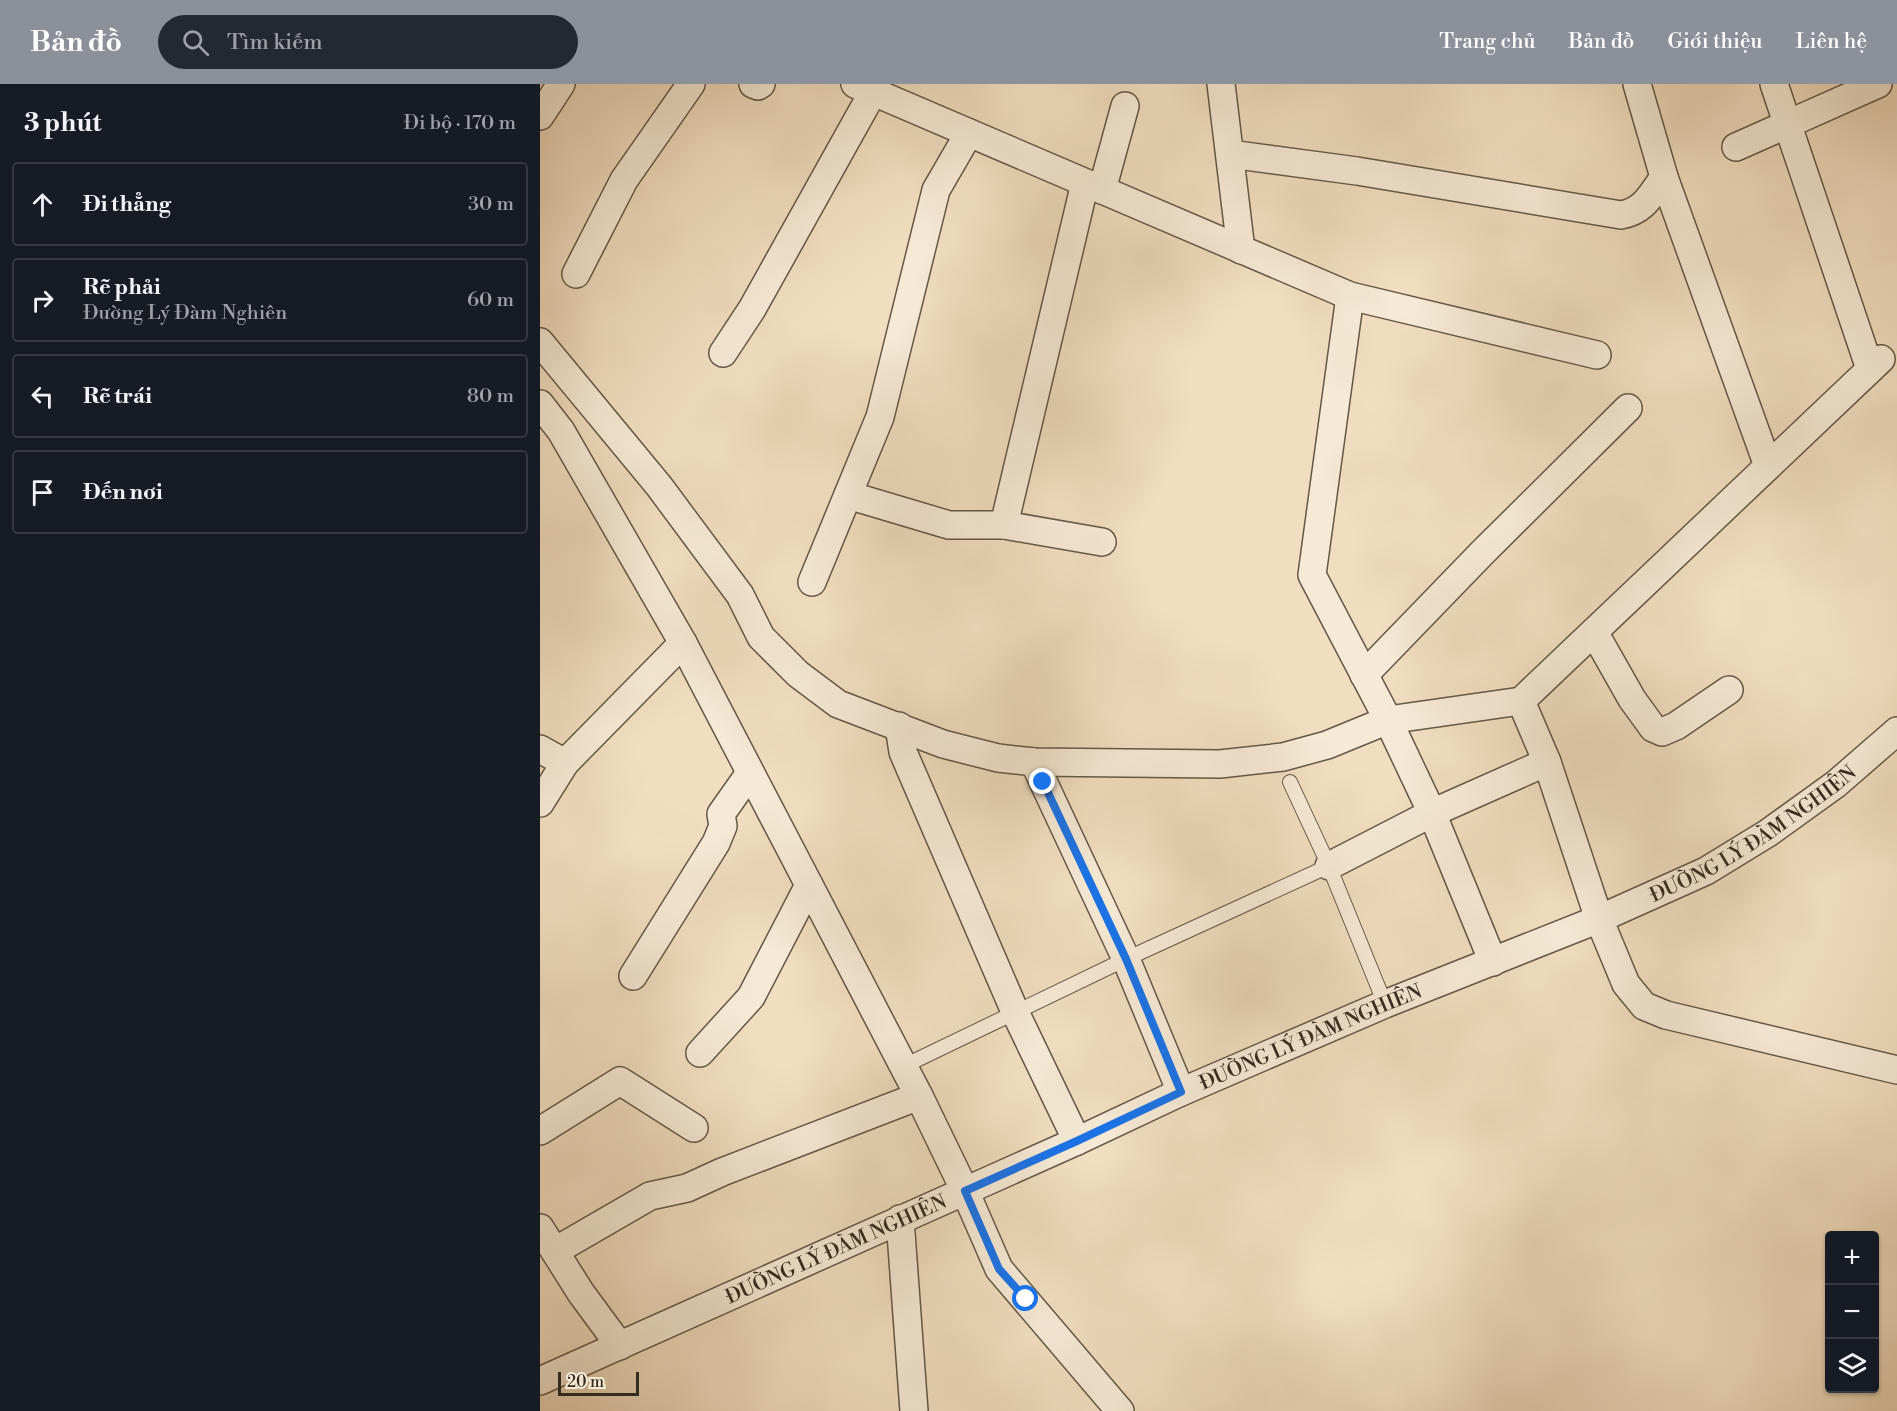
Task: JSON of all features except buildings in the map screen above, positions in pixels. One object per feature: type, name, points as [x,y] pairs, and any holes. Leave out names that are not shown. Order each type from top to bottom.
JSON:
[{"type":"street","points":[[540,116],[561,84]]},
{"type":"street","points":[[576,274],[624,180],[691,84]]},
{"type":"street","points":[[753,84],[759,86],[761,84]]},
{"type":"street","points":[[1221,84],[1241,250]]},
{"type":"street","points":[[1637,84],[1664,177],[1768,466]]},
{"type":"street","points":[[540,342],[659,486],[740,596],[761,637],[798,674],[838,704],[943,744],[998,758],[1034,762],[1231,763],[1283,757],[1327,745],[1388,720],[1521,701],[1875,364],[1774,84]]},
{"type":"street","points":[[1736,147],[1878,84]]},
{"type":"street","points":[[723,353],[752,309],[864,88],[1350,296],[1597,355]]},
{"type":"street","points":[[1004,525],[1094,187],[1125,106]]},
{"type":"street","points":[[812,582],[880,417],[936,190],[969,133]]},
{"type":"street","points":[[1230,153],[1357,171],[1621,215],[1633,213],[1644,204],[1664,177]]},
{"type":"street","points":[[1350,296],[1312,575],[1388,720],[1432,813],[1493,962]]},
{"type":"street","points":[[540,404],[561,431],[683,643],[904,1066],[965,1191],[999,1269],[1120,1411]]},
{"type":"street","points":[[1364,675],[1482,553],[1628,408]]},
{"type":"street","points":[[848,495],[949,525],[1004,525],[1102,542]]},
{"type":"street","points":[[1594,632],[1632,699],[1653,728],[1662,732],[1676,726],[1729,690]]},
{"type":"street","points":[[540,803],[565,763],[683,643]]},
{"type":"street","points":[[1521,701],[1547,762],[1599,919],[1626,984],[1644,1006],[1666,1015],[1897,1070]]},
{"type":"street","points":[[898,726],[903,752],[1016,1014],[1077,1141]]},
{"type":"street","name":"ĐƯỜNG LÝ ĐÀM NGHIÊN","points":[[540,1380],[1077,1141],[1181,1092],[1385,1004],[1599,919],[1706,871],[1768,832],[1836,784],[1897,731]]},
{"type":"street","points":[[540,749],[565,763]]},
{"type":"street","points":[[1034,762],[1126,959],[1181,1092]]},
{"type":"street","points":[[1329,866],[1432,813],[1547,762]]},
{"type":"street","points":[[633,976],[716,843],[723,826],[721,814],[750,773]]},
{"type":"street","points":[[700,1053],[751,997],[809,885]]},
{"type":"street","points":[[540,1131],[620,1081],[694,1128]]},
{"type":"street","points":[[620,1346],[581,1293],[545,1237],[651,1196],[687,1188],[919,1096]]},
{"type":"street","points":[[900,1219],[909,1311],[914,1411]]},
{"type":"lane","points":[[1290,782],[1329,866],[1385,1004]]},
{"type":"lane","points":[[904,1066],[1126,959],[1329,866]]},
{"type":"route","points":[[1026,1299],[999,1269],[965,1191],[1181,1092],[1126,959],[1043,782]]}]
